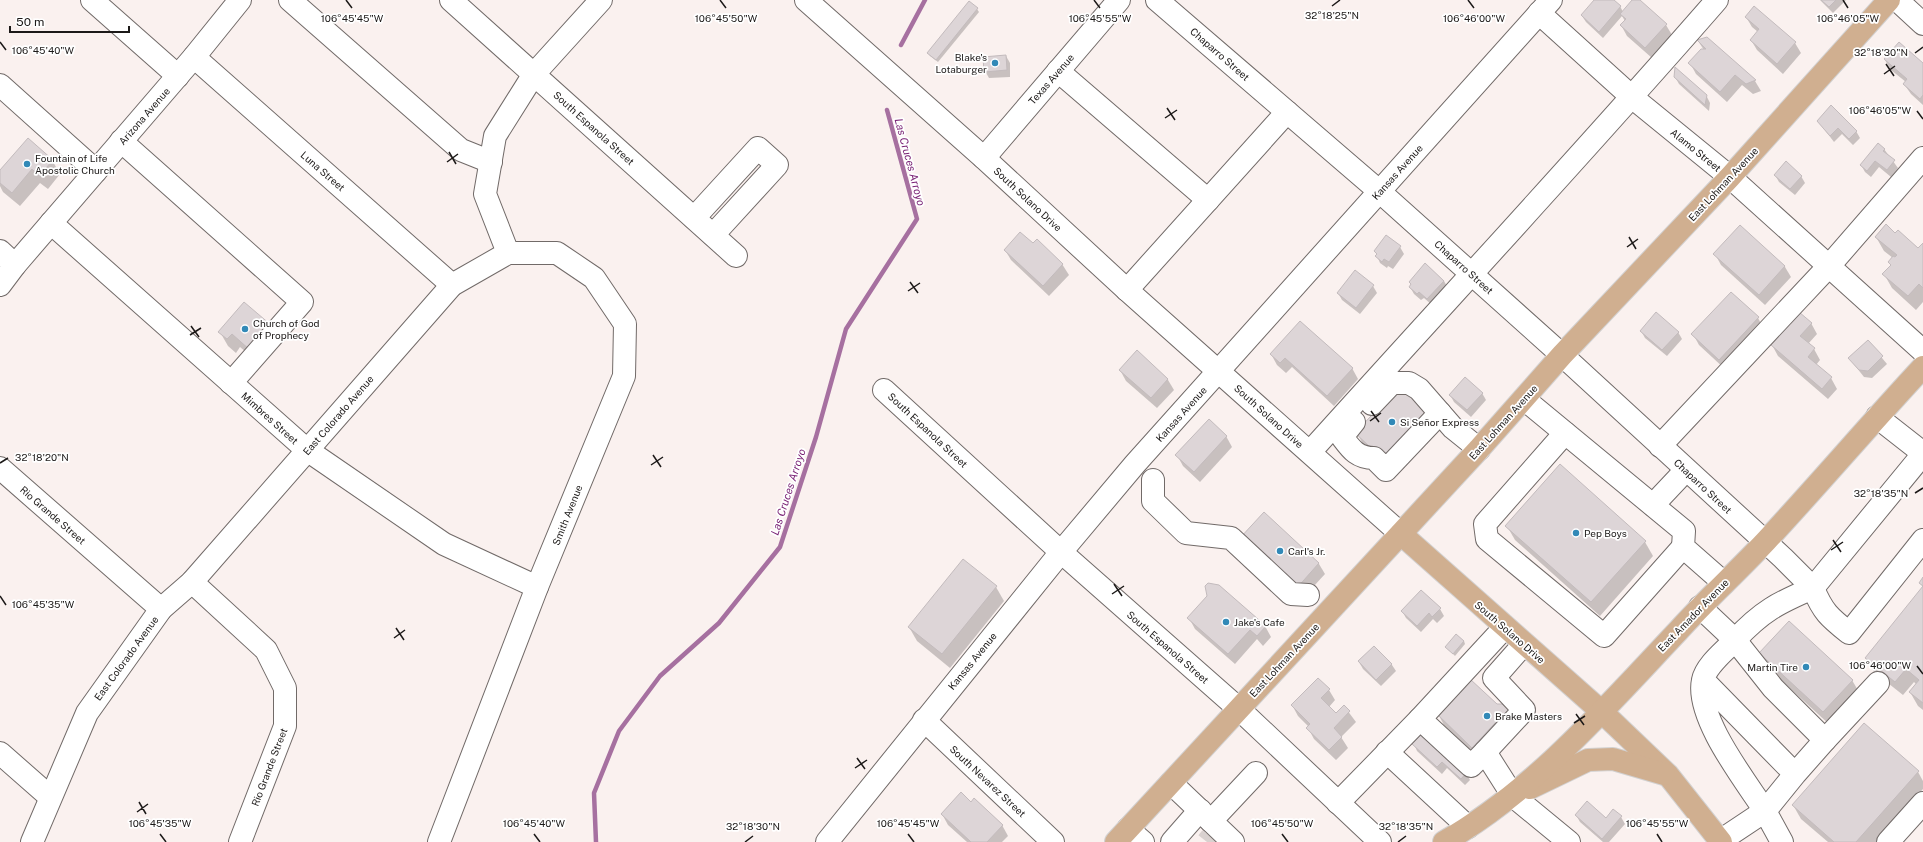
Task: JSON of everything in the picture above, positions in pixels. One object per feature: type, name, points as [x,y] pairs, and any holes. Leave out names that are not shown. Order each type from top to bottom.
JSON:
[{"type":"main road","name":"East Lohman Avenue","points":[[1129,838],[1171,783],[1479,449],[1562,355],[1730,177],[1889,0]]},
{"type":"main road","name":"East Amador Avenue","points":[[1444,842],[1513,796],[1602,712],[1700,607],[1765,542],[1923,367]]},
{"type":"main road","name":"South Solano Drive","points":[[1401,534],[1602,712],[1668,775],[1720,842]]},
{"type":"main road","points":[[1513,796],[1588,760],[1613,759],[1668,775]]},
{"type":"street","points":[[92,0],[178,76]]},
{"type":"street","name":"Arizona Avenue","points":[[0,285],[8,258],[51,223],[178,76],[240,0]]},
{"type":"street","points":[[290,0],[461,150],[491,162]]},
{"type":"street","name":"South Espanola Street","points":[[452,0],[736,256]]},
{"type":"street","points":[[508,253],[485,194],[495,136],[534,74],[601,0]]},
{"type":"street","name":"South Solano Drive","points":[[806,0],[984,158],[1127,290],[1401,534]]},
{"type":"street","name":"Texas Avenue","points":[[984,158],[1119,0]]},
{"type":"street","name":"Chaparro Street","points":[[1157,0],[1380,191],[1562,355],[1813,588]]},
{"type":"street","points":[[1310,452],[1471,273],[1633,98],[1717,0]]},
{"type":"street","points":[[1897,0],[1923,24]]},
{"type":"street","name":"Alamo Street","points":[[1545,7],[1633,98],[1730,177],[1923,351]]},
{"type":"street","name":"Kansas Avenue","points":[[828,842],[924,720],[1060,552],[1135,464],[1545,7]]},
{"type":"street","name":"Luna Street","points":[[194,57],[452,285]]},
{"type":"street","points":[[1058,71],[1208,200]]},
{"type":"street","points":[[0,85],[96,171]]},
{"type":"street","points":[[1127,290],[1287,112]]},
{"type":"street","points":[[121,141],[302,302],[231,383]]},
{"type":"street","points":[[694,218],[758,148],[777,165],[713,235]]},
{"type":"street","points":[[1660,446],[1829,266],[1923,158]]},
{"type":"street","name":"Mimbres Street","points":[[51,223],[307,450],[444,544],[537,587]]},
{"type":"street","name":"East Colorado Avenue","points":[[32,842],[87,713],[161,609],[192,582],[452,285],[508,253]]},
{"type":"street","name":"Smith Avenue","points":[[439,842],[537,587],[624,376],[625,324],[594,278],[557,253],[508,253]]},
{"type":"street","points":[[1331,472],[1353,430],[1392,383],[1409,383],[1419,389],[1453,428],[1479,449]]},
{"type":"street","name":"South Espanola Street","points":[[884,390],[1060,552],[1239,709],[1380,842]]},
{"type":"street","points":[[1524,399],[1684,531],[1683,547],[1604,636],[1487,539],[1485,524],[1565,433]]},
{"type":"street","points":[[1353,430],[1364,458],[1374,458],[1386,470],[1440,413]]},
{"type":"street","points":[[1782,842],[1765,811],[1712,728],[1705,706],[1703,680],[1708,669],[1753,620],[1770,608],[1813,588],[1923,454],[1877,417]]},
{"type":"street","name":"Rio Grande Street","points":[[0,468],[161,609]]},
{"type":"street","points":[[1653,504],[1686,470]]},
{"type":"street","points":[[1153,480],[1153,501],[1186,533],[1231,538],[1291,594],[1308,595]]},
{"type":"street","points":[[1813,588],[1821,606],[1829,618],[1849,633],[1923,540]]},
{"type":"street","points":[[1683,547],[1724,583]]},
{"type":"street","name":"Rio Grande Street","points":[[192,582],[266,650],[286,688],[285,726],[240,842]]},
{"type":"street","points":[[1700,607],[1735,640],[1773,688],[1825,740]]},
{"type":"street","points":[[1338,803],[1386,752],[1420,719],[1505,627]]},
{"type":"street","points":[[1420,719],[1471,766],[1524,710],[1494,678],[1524,644]]},
{"type":"street","points":[[1703,680],[1795,774]]},
{"type":"street","points":[[1720,842],[1765,811],[1825,740],[1878,683]]},
{"type":"street","name":"South Nevarez Street","points":[[924,720],[1053,842]]},
{"type":"street","points":[[1386,752],[1468,827]]},
{"type":"street","points":[[1485,752],[1513,796],[1569,842]]},
{"type":"street","points":[[0,753],[50,797]]},
{"type":"street","points":[[1172,842],[1215,828],[1256,773]]},
{"type":"street","points":[[1171,783],[1215,828]]},
{"type":"street","points":[[1888,842],[1923,803]]},
{"type":"building","points":[[1594,0],[1614,0],[1621,6],[1599,32],[1581,15]]},
{"type":"building","points":[[1632,0],[1640,0],[1667,24],[1645,48],[1620,25],[1626,19],[1620,14]]},
{"type":"building","points":[[1821,0],[1836,0],[1829,7]]},
{"type":"building","points":[[969,1],[978,8],[936,60],[927,53]]},
{"type":"building","points":[[1754,6],[1796,42],[1777,64],[1750,40],[1759,29],[1745,17]]},
{"type":"building","points":[[1707,37],[1756,80],[1746,84],[1735,75],[1720,92],[1688,63],[1701,49],[1706,49],[1697,40]]},
{"type":"building","points":[[1899,42],[1923,63],[1923,95],[1920,99],[1903,84],[1907,79],[1884,59]]},
{"type":"building","name":"Blake's Lotaburger","points":[[1006,55],[1007,70],[984,72],[983,57]]},
{"type":"building","points":[[1675,67],[1707,95],[1705,105],[1674,77]]},
{"type":"building","points":[[1831,105],[1857,131],[1849,139],[1838,128],[1830,136],[1817,121]]},
{"type":"building","name":"Fountain of Life Apostolic Church","points":[[28,138],[53,160],[39,176],[32,169],[12,193],[0,183],[0,170]]},
{"type":"building","points":[[1878,143],[1885,149],[1883,151],[1895,160],[1887,170],[1875,161],[1867,171],[1860,165]]},
{"type":"building","points":[[1786,161],[1802,176],[1790,189],[1774,175]]},
{"type":"building","points":[[1886,224],[1895,233],[1898,230],[1918,248],[1923,243],[1923,288],[1919,284],[1908,296],[1882,274],[1891,265],[1888,262],[1893,256],[1895,257],[1897,255],[1875,237]]},
{"type":"building","points":[[1740,225],[1785,266],[1759,295],[1713,254]]},
{"type":"building","points":[[1020,232],[1033,243],[1037,239],[1063,264],[1043,286],[1004,250]]},
{"type":"building","points":[[1386,235],[1401,246],[1389,262],[1384,259],[1382,262],[1375,256],[1377,254],[1374,251]]},
{"type":"building","points":[[1425,263],[1444,281],[1427,299],[1419,292],[1417,294],[1409,287],[1411,284],[1409,282]]},
{"type":"building","points":[[1355,270],[1374,285],[1356,308],[1337,293]]},
{"type":"building","points":[[1731,292],[1759,317],[1719,360],[1691,334]]},
{"type":"building","name":"Church of God of Prophecy","points":[[244,302],[271,325],[250,350],[232,334],[227,339],[218,332]]},
{"type":"building","points":[[1656,312],[1679,332],[1662,350],[1640,331]]},
{"type":"building","points":[[1799,312],[1812,323],[1800,336],[1815,348],[1808,357],[1832,377],[1822,389],[1771,345]]},
{"type":"building","points":[[1300,321],[1353,368],[1327,396],[1285,358],[1280,363],[1270,354]]},
{"type":"building","points":[[1868,340],[1883,356],[1868,371],[1859,370],[1848,358]]},
{"type":"building","points":[[1137,350],[1168,379],[1151,398],[1119,370]]},
{"type":"building","points":[[1465,377],[1483,393],[1467,410],[1449,395]]},
{"type":"building","name":"Si Señor Express","points":[[1401,384],[1429,410],[1383,459],[1355,433]]},
{"type":"building","points":[[1209,419],[1227,436],[1194,472],[1175,455]]},
{"type":"building","name":"Pep Boys","points":[[1560,464],[1646,541],[1591,602],[1505,526]]},
{"type":"building","name":"Carl's Jr.","points":[[1264,512],[1319,563],[1296,589],[1240,538]]},
{"type":"building","points":[[963,559],[997,586],[942,654],[908,627]]},
{"type":"building","points":[[1923,577],[1923,586],[1919,583]]},
{"type":"building","name":"Jake's Cafe","points":[[1208,583],[1219,585],[1266,626],[1257,636],[1250,630],[1228,654],[1187,618],[1207,596],[1205,586]]},
{"type":"building","points":[[1923,586],[1923,703],[1909,692],[1919,680],[1906,669],[1895,682],[1865,658]]},
{"type":"building","points":[[1421,590],[1441,608],[1432,617],[1429,613],[1417,626],[1401,611]]},
{"type":"building","name":"Martin Tire","points":[[1789,621],[1853,680],[1823,712],[1759,653]]},
{"type":"building","points":[[1456,634],[1464,641],[1453,654],[1445,647]]},
{"type":"building","points":[[1374,646],[1392,664],[1376,680],[1358,661]]},
{"type":"building","points":[[1318,678],[1330,689],[1321,698],[1336,713],[1344,705],[1350,711],[1334,728],[1342,737],[1329,750],[1306,728],[1310,724],[1291,705]]},
{"type":"building","points":[[1470,679],[1497,704],[1502,704],[1509,710],[1509,717],[1504,722],[1495,723],[1472,748],[1437,714]]},
{"type":"building","points":[[1864,723],[1919,771],[1856,842],[1834,842],[1792,805]]},
{"type":"building","points":[[1423,732],[1467,772],[1461,779],[1442,762],[1437,767],[1412,744]]},
{"type":"building","points":[[961,792],[971,802],[974,798],[1003,825],[987,842],[971,842],[941,814]]},
{"type":"building","points":[[1587,801],[1606,818],[1613,809],[1622,816],[1602,839],[1575,815]]},
{"type":"waterway","name":"Las Cruces Arroyo","points":[[901,45],[925,0]]},
{"type":"waterway","name":"Las Cruces Arroyo","points":[[596,842],[594,793],[619,731],[660,676],[719,623],[780,547],[816,437],[846,329],[917,219],[887,110]]},
{"type":"tunnel","points":[[1207,842],[1211,837]]},
{"type":"place","name":"Blake's Lotaburger","points":[[995,63]]},
{"type":"place","name":"Fountain of Life Apostolic Church","points":[[27,164]]},
{"type":"place","name":"Church of God of Prophecy","points":[[245,329]]},
{"type":"place","name":"Si Señor Express","points":[[1392,422]]},
{"type":"place","name":"Pep Boys","points":[[1576,533]]},
{"type":"place","name":"Carl's Jr.","points":[[1280,551]]},
{"type":"place","name":"Jake's Cafe","points":[[1226,622]]},
{"type":"place","name":"Martin Tire","points":[[1806,667]]},
{"type":"place","name":"Brake Masters","points":[[1487,716]]}]
